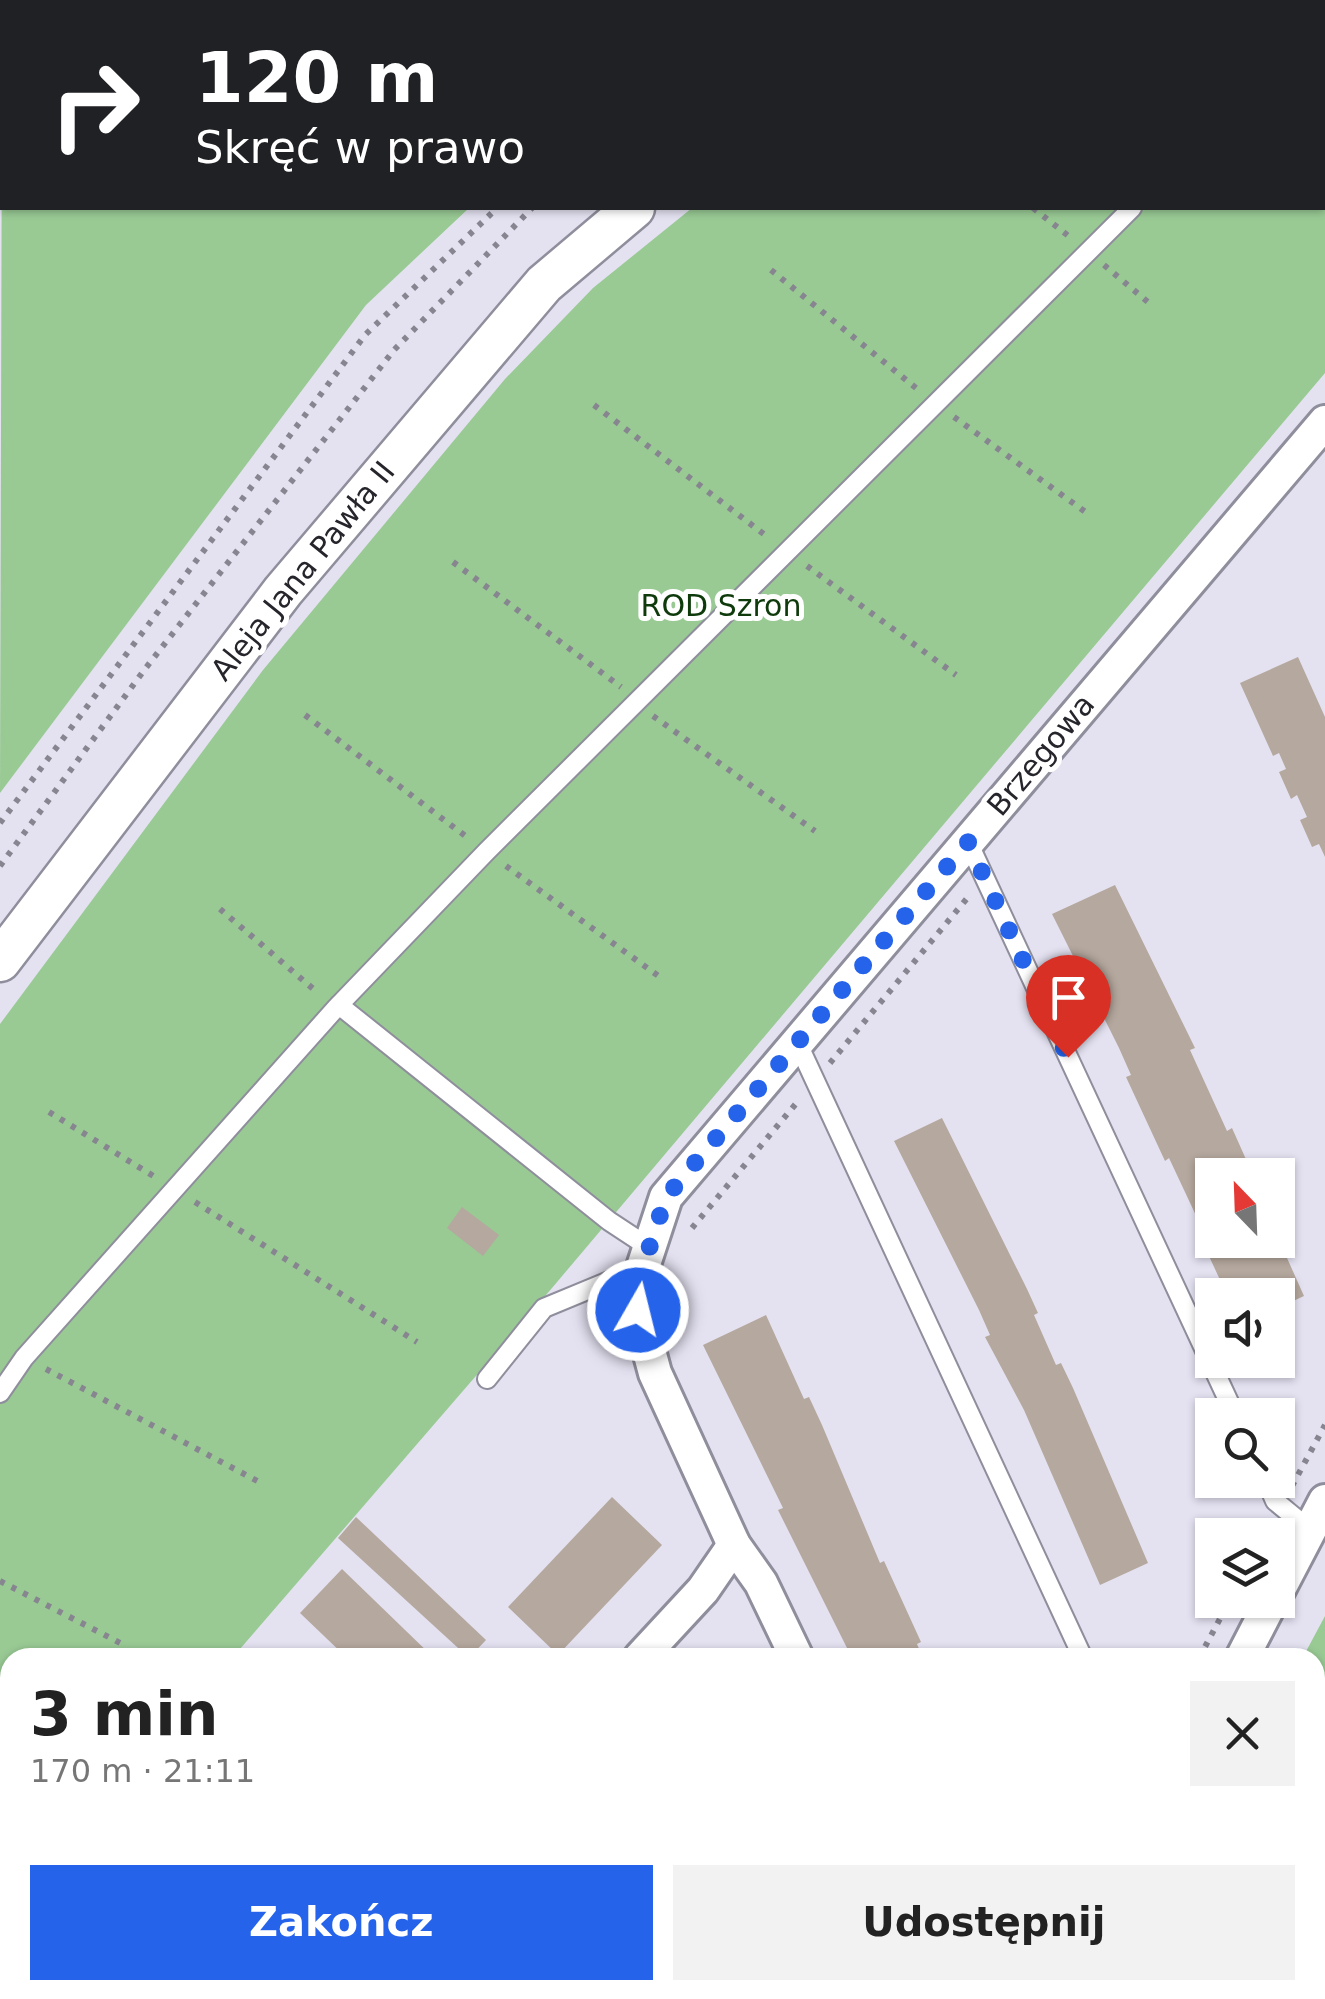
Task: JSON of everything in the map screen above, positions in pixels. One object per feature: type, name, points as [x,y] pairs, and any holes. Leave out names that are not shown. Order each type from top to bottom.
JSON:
[{"type":"street","name":"Aleja Jana Pawła II","points":[[0,960],[282,591],[544,284],[632,210]]},
{"type":"street","name":"Brzegowa","points":[[792,1648],[761,1582],[734,1545],[656,1374],[638,1310],[646,1258],[666,1197],[1325,422]]},
{"type":"street","points":[[1295,1558],[1317,1516]]},
{"type":"street","points":[[649,1648],[703,1590],[734,1545]]},
{"type":"street","points":[[1247,1648],[1263,1618]]},
{"type":"lane","points":[[0,1394],[24,1358],[338,1006],[486,852],[1130,210]]},
{"type":"lane","points":[[968,842],[1228,1398]]},
{"type":"lane","points":[[338,1006],[609,1221],[646,1258],[544,1308],[487,1379]]},
{"type":"lane","points":[[798,1044],[1078,1648]]},
{"type":"lane","points":[[1274,1498],[1317,1516]]},
{"type":"path","points":[[0,823],[365,336],[495,210]]},
{"type":"path","points":[[0,866],[145,669],[394,350],[530,210]]},
{"type":"path","points":[[1036,210],[1149,303]]},
{"type":"path","points":[[772,270],[935,403],[1091,516]]},
{"type":"path","points":[[594,404],[956,675]]},
{"type":"path","points":[[453,562],[815,831]]},
{"type":"path","points":[[305,715],[664,980]]},
{"type":"path","points":[[220,909],[338,1006]]},
{"type":"path","points":[[49,1112],[417,1342]]},
{"type":"path","points":[[24,1358],[263,1484]]},
{"type":"path","points":[[0,1581],[124,1645]]},
{"type":"path","points":[[1204,1648],[1220,1618]]},
{"type":"green space","points":[[2,210],[467,210],[366,305],[0,793]]},
{"type":"green space","name":"ROD Szron","points":[[690,210],[1325,210],[1325,373],[552,1288],[241,1648],[0,1648],[0,1024],[263,670],[505,379],[593,288]]},
{"type":"green space","points":[[1325,1616],[1325,1648],[1308,1648]]},
{"type":"building","points":[[1298,657],[1325,717],[1325,857],[1319,844],[1312,847],[1300,820],[1307,817],[1297,795],[1291,799],[1279,772],[1286,769],[1279,753],[1273,756],[1240,683]]},
{"type":"building","points":[[1115,885],[1195,1048],[1190,1050],[1227,1131],[1232,1128],[1245,1158],[1195,1158],[1195,1213],[1169,1158],[1165,1161],[1126,1077],[1131,1075],[1119,1048],[1052,914]]},
{"type":"building","points":[[942,1118],[1027,1289],[1056,1365],[1061,1363],[1073,1388],[1148,1563],[1100,1585],[1024,1410],[985,1337],[990,1335],[979,1310],[894,1141]]},
{"type":"building","points":[[462,1207],[499,1235],[483,1256],[447,1228]]},
{"type":"building","points":[[1210,1258],[1287,1258],[1304,1296],[1295,1300],[1295,1278],[1219,1278]]},
{"type":"building","points":[[766,1315],[804,1399],[809,1397],[822,1425],[880,1563],[884,1561],[921,1642],[917,1644],[919,1648],[847,1648],[778,1510],[783,1508],[703,1345]]},
{"type":"building","points":[[612,1497],[662,1545],[565,1648],[551,1648],[508,1607]]},
{"type":"building","points":[[356,1517],[486,1640],[478,1648],[458,1648],[338,1538]]},
{"type":"building","points":[[342,1569],[424,1648],[337,1648],[300,1613]]},
{"type":"route","points":[[638,1310],[643,1267],[666,1197],[968,842],[1068,1057]]}]
